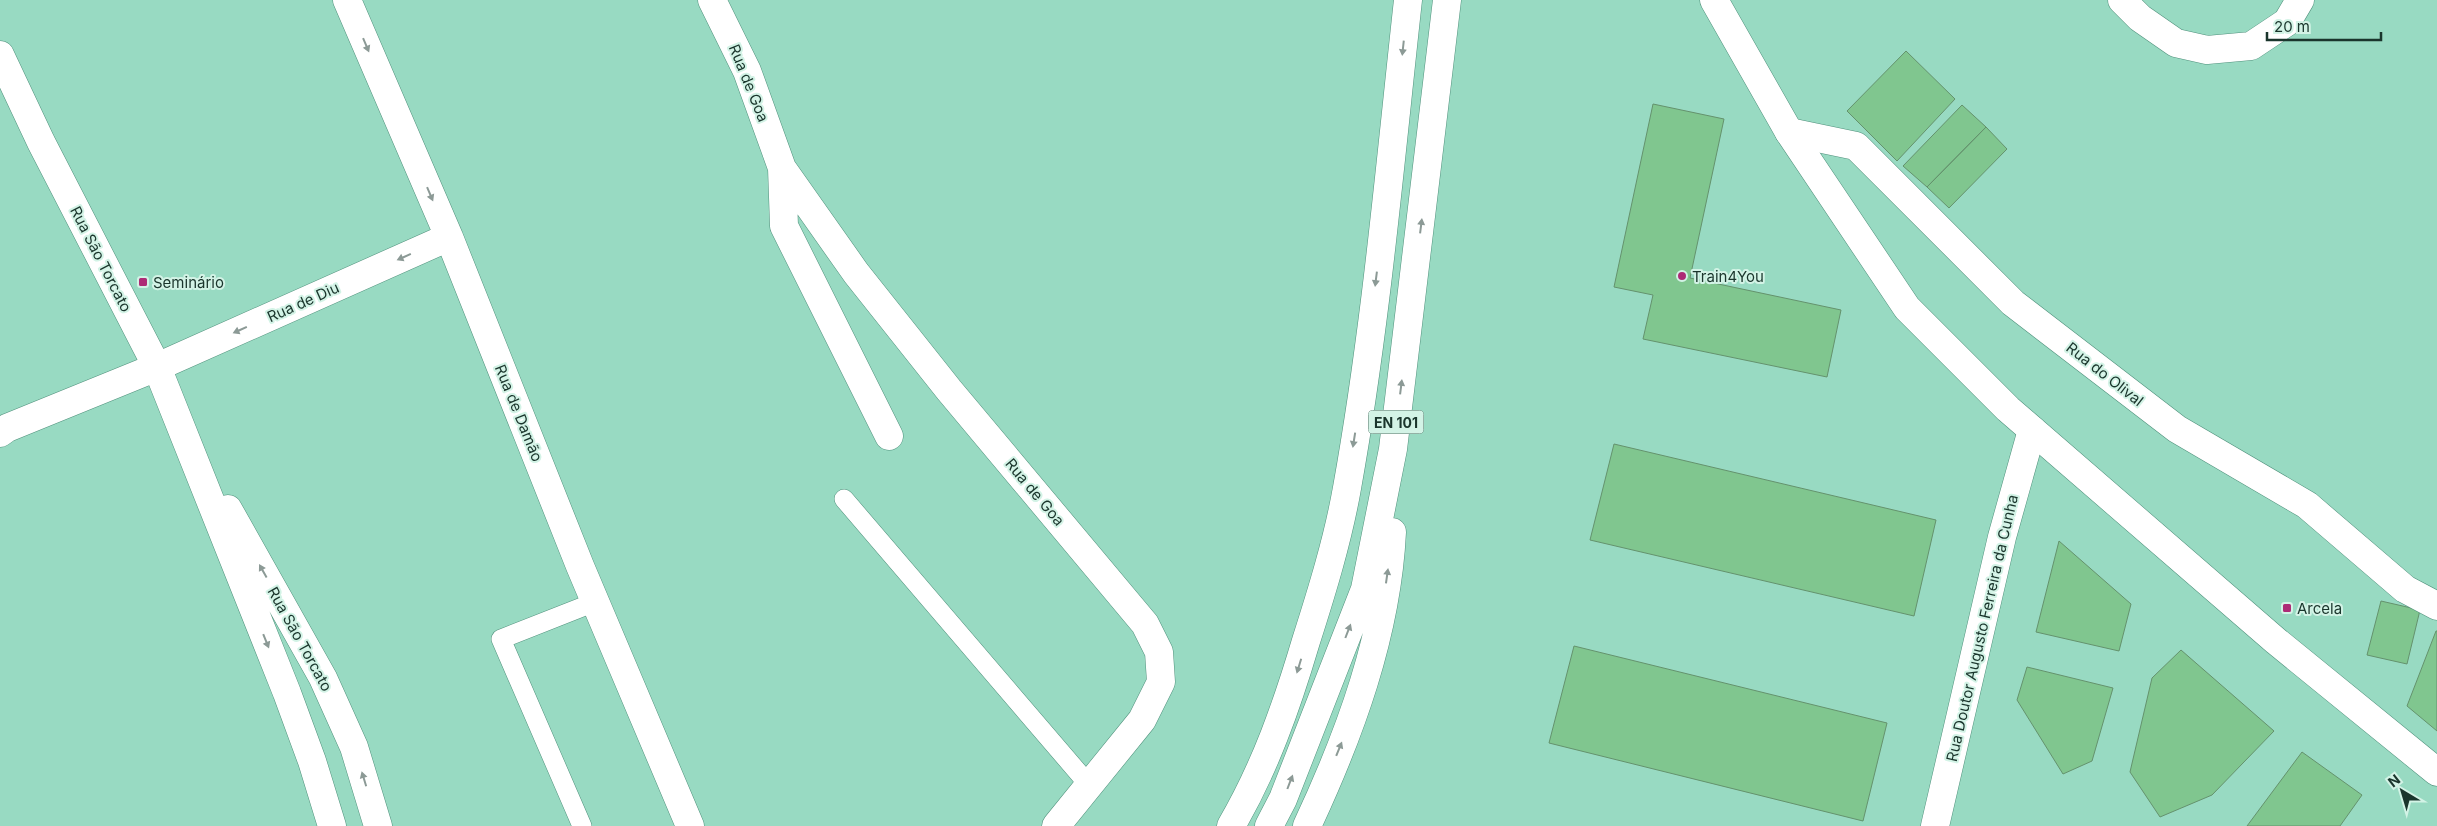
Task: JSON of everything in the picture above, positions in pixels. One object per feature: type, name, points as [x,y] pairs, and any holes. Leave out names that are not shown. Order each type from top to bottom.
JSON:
[{"type":"main road","name":"Rua de Damão","points":[[347,0],[449,237],[595,602],[690,826]]},
{"type":"main road","name":"Rua de Goa","points":[[712,0],[747,71],[782,168],[881,304],[949,390],[1145,624],[1159,652],[1161,682],[1142,720],[1056,826]]},
{"type":"main road","name":"EN 101","points":[[1231,826],[1249,794],[1286,708],[1320,597],[1347,490],[1368,346],[1408,0]]},
{"type":"main road","name":"EN 101","points":[[1269,826],[1283,799],[1365,589],[1393,449],[1446,0]]},
{"type":"main road","points":[[1714,0],[1789,132],[1907,308],[2008,409],[2276,641],[2437,772]]},
{"type":"main road","points":[[2122,0],[2140,18],[2176,43],[2207,50],[2251,46],[2287,22],[2300,0]]},
{"type":"main road","name":"Rua São Torcato","points":[[0,55],[46,151],[157,367],[288,693],[332,826]]},
{"type":"main road","name":"Rua do Olival","points":[[1789,132],[1856,146],[2013,302],[2177,429],[2307,505],[2405,589],[2437,606]]},
{"type":"main road","name":"Rua de Goa","points":[[782,168],[784,226],[889,436]]},
{"type":"main road","name":"Rua de Diu","points":[[0,433],[7,428],[157,367],[449,237]]},
{"type":"main road","name":"Rua Doutor Augusto Ferreira da Cunha","points":[[1935,826],[2002,536],[2032,430]]},
{"type":"main road","points":[[1307,826],[1347,729],[1379,632],[1391,549],[1394,498],[1393,449]]},
{"type":"main road","name":"Rua São Torcato","points":[[197,465],[221,496],[323,678],[354,747],[378,826]]},
{"type":"lane","points":[[844,499],[1089,785]]},
{"type":"lane","points":[[582,826],[501,639],[595,602]]},
{"type":"building","points":[[1906,51],[1955,99],[1897,161],[1847,111]]},
{"type":"building","points":[[1653,104],[1724,119],[1690,278],[1841,310],[1827,377],[1643,339],[1653,295],[1614,287]]},
{"type":"building","points":[[1962,105],[1986,127],[1927,187],[1903,166]]},
{"type":"building","points":[[1986,127],[2007,149],[1949,208],[1927,187]]},
{"type":"building","points":[[1614,444],[1936,520],[1914,616],[1590,540]]},
{"type":"building","points":[[2059,541],[2131,604],[2119,651],[2036,632]]},
{"type":"building","points":[[2381,601],[2420,610],[2407,664],[2367,655]]},
{"type":"building","points":[[2437,631],[2437,731],[2407,706]]},
{"type":"building","points":[[1574,646],[1887,723],[1863,821],[1549,743]]},
{"type":"building","points":[[2181,650],[2274,731],[2212,795],[2160,817],[2130,772],[2152,678]]},
{"type":"building","points":[[2027,667],[2113,688],[2092,761],[2063,774],[2017,700]]},
{"type":"building","points":[[2302,752],[2362,795],[2340,826],[2247,826]]},
{"type":"place","name":"Train4You","points":[[1682,276]]},
{"type":"place","name":"Seminário","points":[[143,282]]},
{"type":"place","name":"Arcela","points":[[2287,608]]}]
